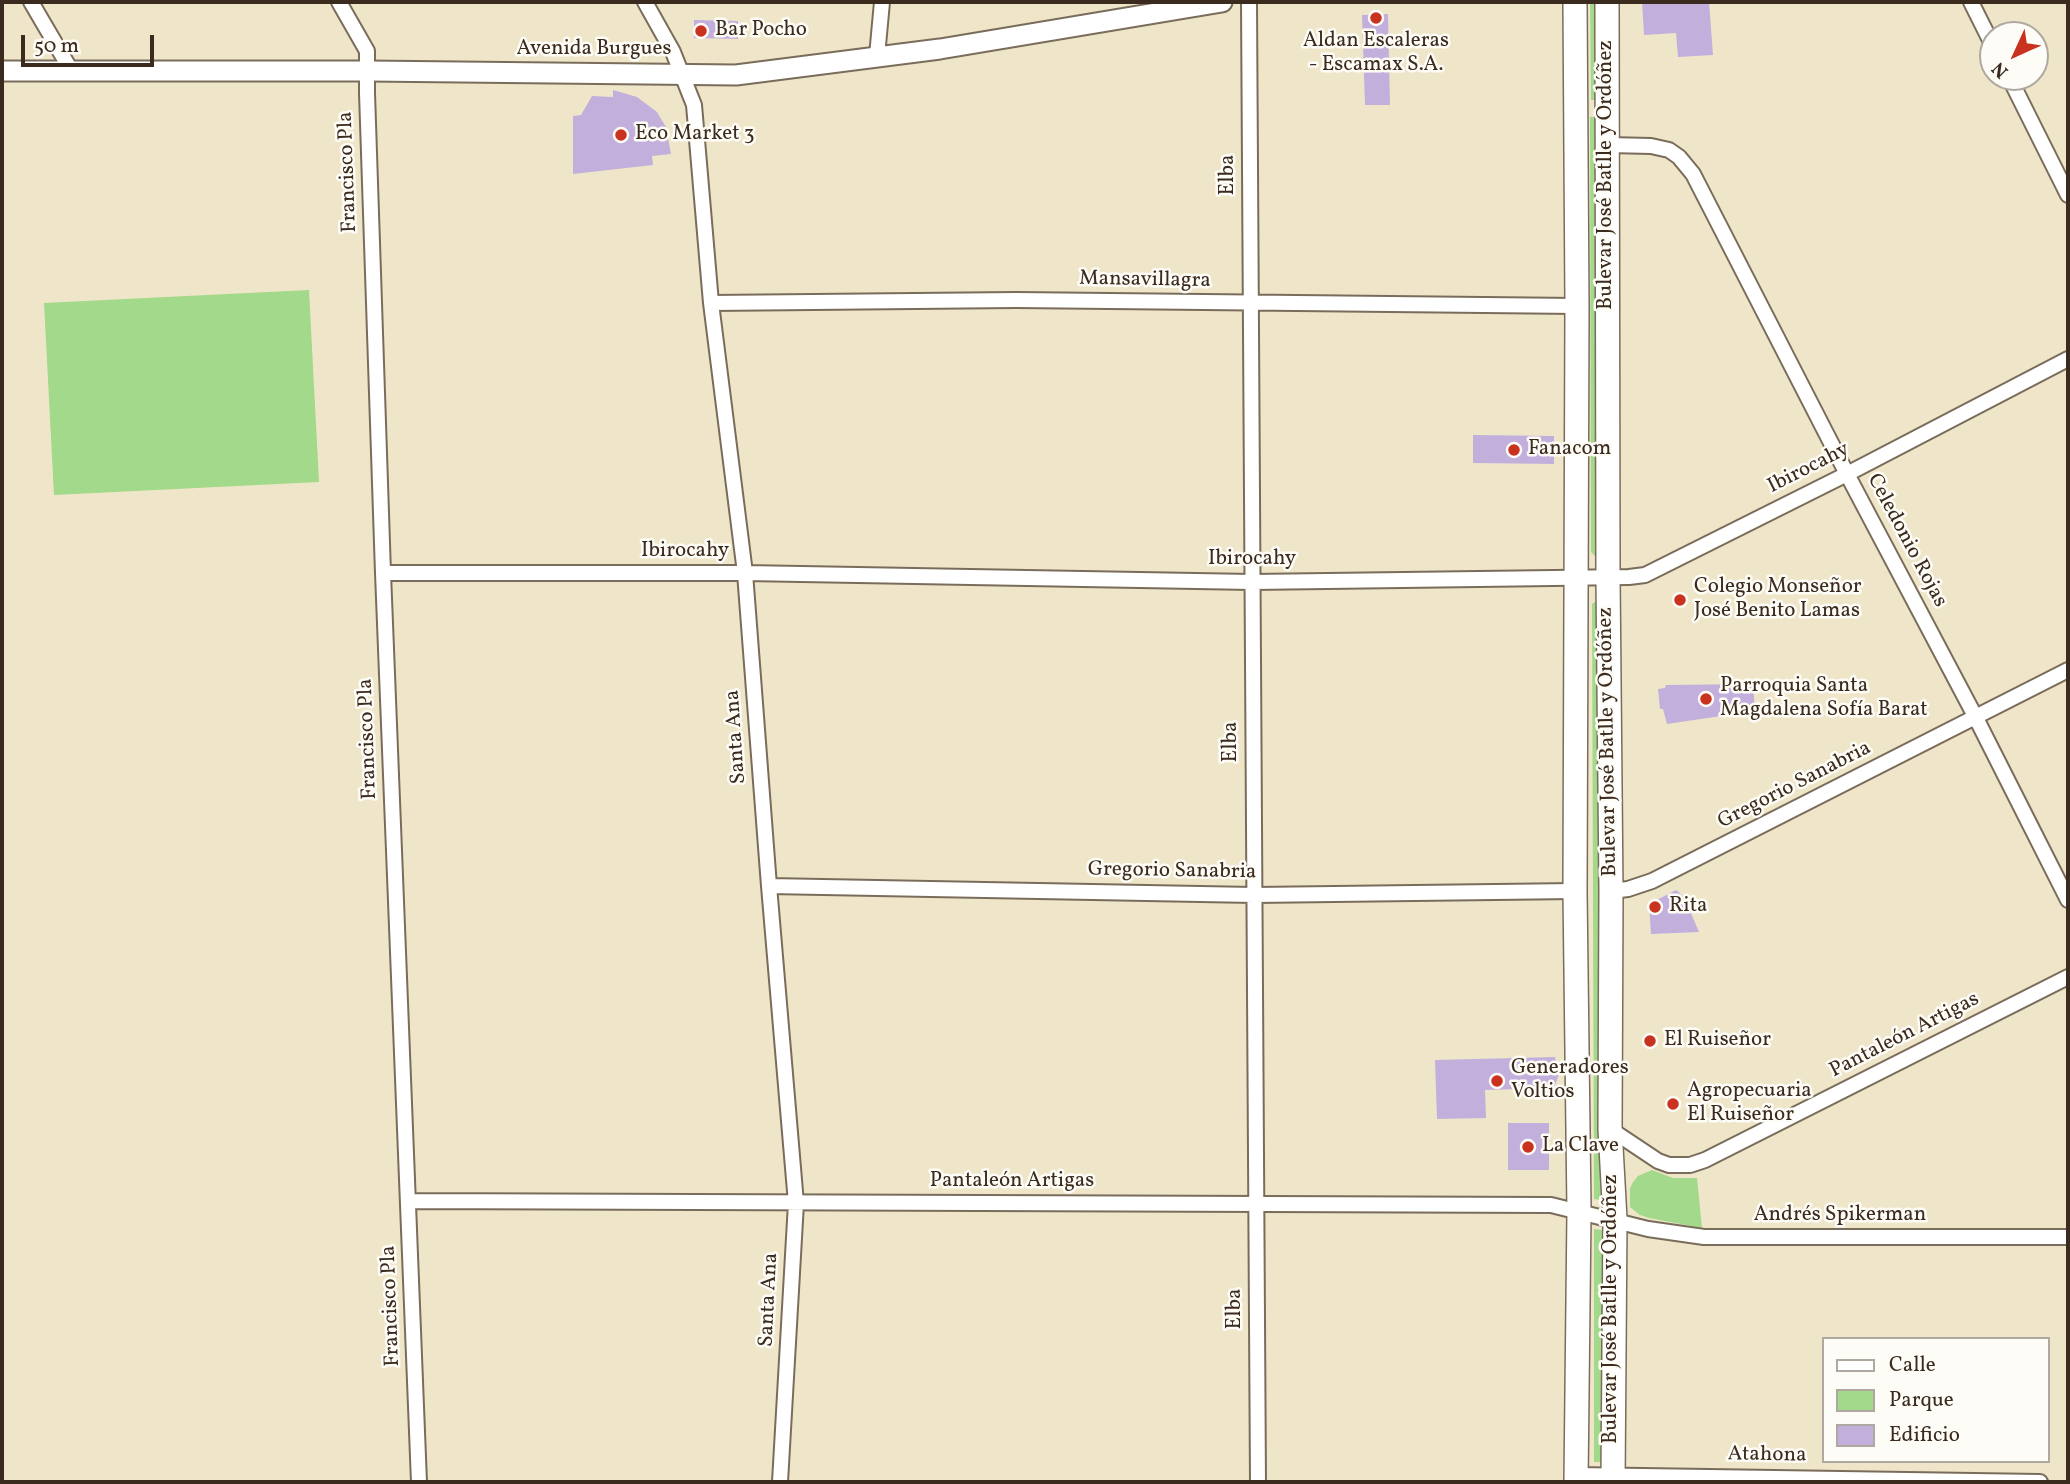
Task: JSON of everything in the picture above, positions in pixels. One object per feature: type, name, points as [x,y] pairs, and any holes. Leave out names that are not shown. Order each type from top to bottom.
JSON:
[{"type":"main road","name":"Bulevar José Batlle y Ordóñez","points":[[1575,2],[1575,891],[1579,1211],[1576,1478]]},
{"type":"main road","name":"Bulevar José Batlle y Ordóñez","points":[[1607,2],[1610,1129],[1615,1219],[1613,1478]]},
{"type":"street","points":[[31,2],[72,72]]},
{"type":"street","name":"Francisco Pla","points":[[339,2],[367,51],[383,573],[419,1482]]},
{"type":"street","name":"Santa Ana","points":[[645,2],[673,52],[694,105],[711,303],[746,573],[796,1203],[780,1482]]},
{"type":"street","points":[[877,56],[882,2]]},
{"type":"street","name":"Avenida Burgues","points":[[2,71],[736,75],[940,49],[1222,2]]},
{"type":"street","name":"Elba","points":[[1249,2],[1258,1482]]},
{"type":"street","points":[[1970,2],[1980,21]]},
{"type":"street","points":[[2015,91],[2068,195]]},
{"type":"street","name":"Celedonio Rojas","points":[[1608,145],[1651,146],[1669,150],[1679,157],[1693,174],[2068,900]]},
{"type":"street","name":"Mansavillagra","points":[[711,303],[1016,300],[1577,306]]},
{"type":"street","name":"Ibirocahy","points":[[383,573],[746,573],[1252,582],[1645,575],[2068,359]]},
{"type":"street","name":"Gregorio Sanabria","points":[[1611,891],[1652,881],[2068,670]]},
{"type":"street","name":"Gregorio Sanabria","points":[[769,886],[1254,895],[1575,891]]},
{"type":"street","name":"Pantaleón Artigas","points":[[1610,1129],[1658,1161],[1669,1165],[1690,1165],[1705,1160],[2068,977]]},
{"type":"street","name":"Pantaleón Artigas","points":[[409,1201],[1551,1205],[1615,1219]]},
{"type":"street","name":"Andrés Spikerman","points":[[1615,1219],[1676,1233],[1730,1238],[2068,1237]]},
{"type":"street","name":"Atahona","points":[[1576,1478],[2040,1482]]},
{"type":"green space","points":[[1590,2],[1598,2],[1598,100],[1591,100]]},
{"type":"green space","points":[[1590,117],[1598,117],[1597,557],[1591,552]]},
{"type":"green space","points":[[309,290],[319,482],[54,495],[44,303]]},
{"type":"green space","points":[[1596,601],[1600,604],[1602,1200],[1594,1199],[1592,604]]},
{"type":"green space","points":[[1652,1170],[1673,1178],[1697,1178],[1702,1228],[1649,1218],[1630,1207],[1630,1188],[1633,1182],[1638,1176]]},
{"type":"green space","points":[[1594,1229],[1602,1230],[1602,1462],[1594,1462]]},
{"type":"building","points":[[1642,2],[1709,2],[1713,55],[1678,57],[1676,33],[1644,35]]},
{"type":"building","points":[[1388,14],[1390,105],[1365,105],[1362,15]]},
{"type":"building","points":[[694,20],[738,21],[738,39],[694,38]]},
{"type":"building","name":"Eco Market 3","points":[[613,90],[637,97],[657,112],[666,127],[671,154],[652,156],[653,165],[573,174],[573,116],[581,115],[592,96],[613,97]]},
{"type":"building","name":"Fanacom","points":[[1473,435],[1554,436],[1554,464],[1473,463]]},
{"type":"building","name":"Parroquia Santa Magdalena Sofía Barat","points":[[1753,684],[1755,711],[1667,724],[1663,709],[1660,709],[1658,689],[1665,688],[1666,685]]},
{"type":"building","points":[[1676,890],[1684,897],[1699,932],[1651,934],[1649,904]]},
{"type":"building","name":"Generadores Voltios","points":[[1555,1057],[1559,1074],[1554,1088],[1485,1090],[1486,1118],[1437,1119],[1435,1060]]},
{"type":"building","name":"La Clave","points":[[1508,1123],[1549,1123],[1549,1170],[1508,1170]]},
{"type":"place","name":"Aldan Escaleras - Escamax S.A.","points":[[1376,18]]},
{"type":"place","name":"Bar Pocho","points":[[701,31]]},
{"type":"place","name":"Eco Market 3","points":[[621,135]]},
{"type":"place","name":"Fanacom","points":[[1514,450]]},
{"type":"place","name":"Colegio Monseñor José Benito Lamas","points":[[1680,600]]},
{"type":"place","name":"Parroquia Santa Magdalena Sofía Barat","points":[[1706,699]]},
{"type":"place","name":"Rita","points":[[1655,907]]},
{"type":"place","name":"El Ruiseñor","points":[[1650,1041]]},
{"type":"place","name":"Generadores Voltios","points":[[1497,1081]]},
{"type":"place","name":"Agropecuaria El Ruiseñor","points":[[1673,1104]]},
{"type":"place","name":"La Clave","points":[[1528,1147]]}]
